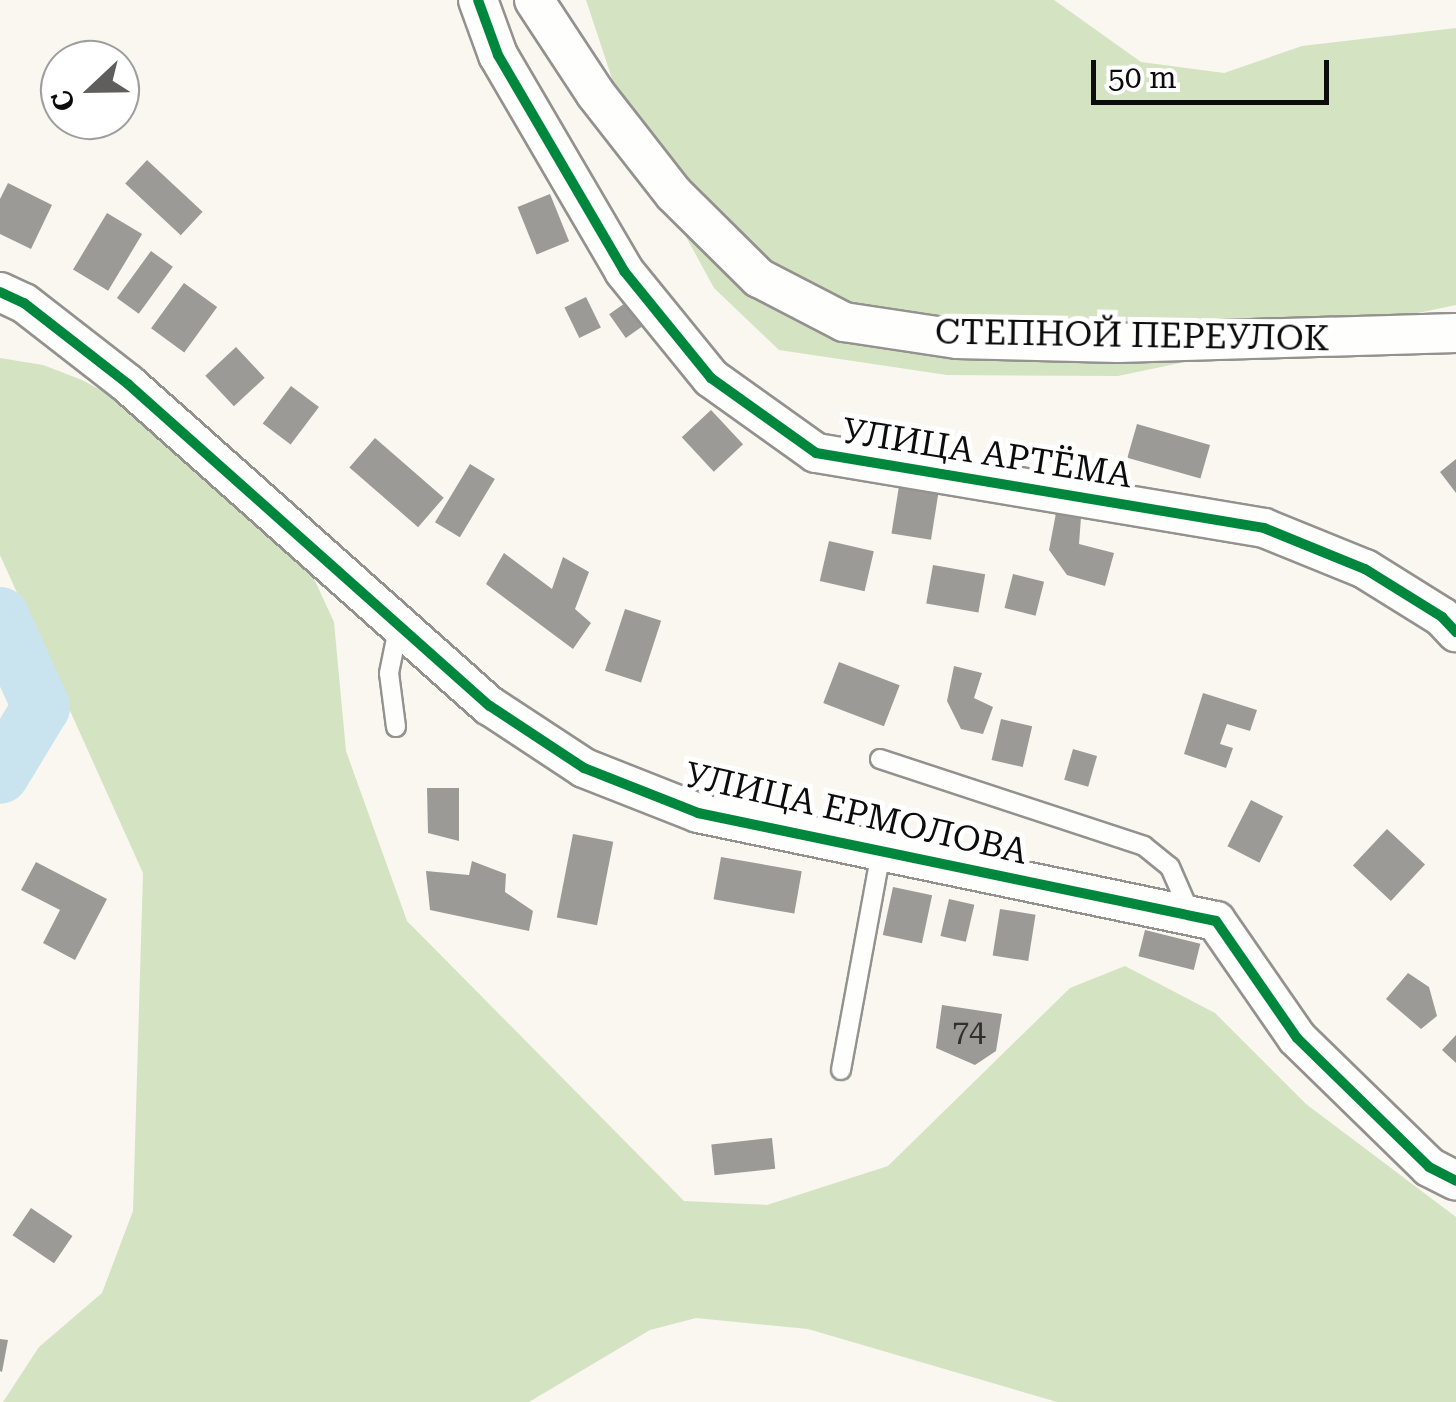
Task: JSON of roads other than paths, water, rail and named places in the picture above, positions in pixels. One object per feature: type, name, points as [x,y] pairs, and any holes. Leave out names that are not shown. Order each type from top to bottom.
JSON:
[{"type":"street","name":"УЛИЦА АРТЁМА","points":[[478,0],[498,56],[624,271],[711,378],[816,454],[1264,528],[1365,569],[1442,617],[1456,632]]},
{"type":"street","name":"СТЕПНОЙ ПЕРЕУЛОК","points":[[534,0],[594,93],[674,194],[759,278],[844,322],[957,339],[1118,343],[1456,333]]},
{"type":"street","name":"УЛИЦА ЕРМОЛОВА","points":[[0,292],[24,303],[128,384],[490,706],[584,768],[698,813],[1216,920],[1296,1038],[1429,1167],[1456,1180]]},
{"type":"lane","points":[[396,727],[389,673],[392,639],[398,624]]},
{"type":"lane","points":[[880,759],[1144,846],[1170,867],[1192,915]]},
{"type":"lane","points":[[841,1070],[881,851]]},
{"type":"waterway","points":[[0,616],[41,707],[0,775]]}]
